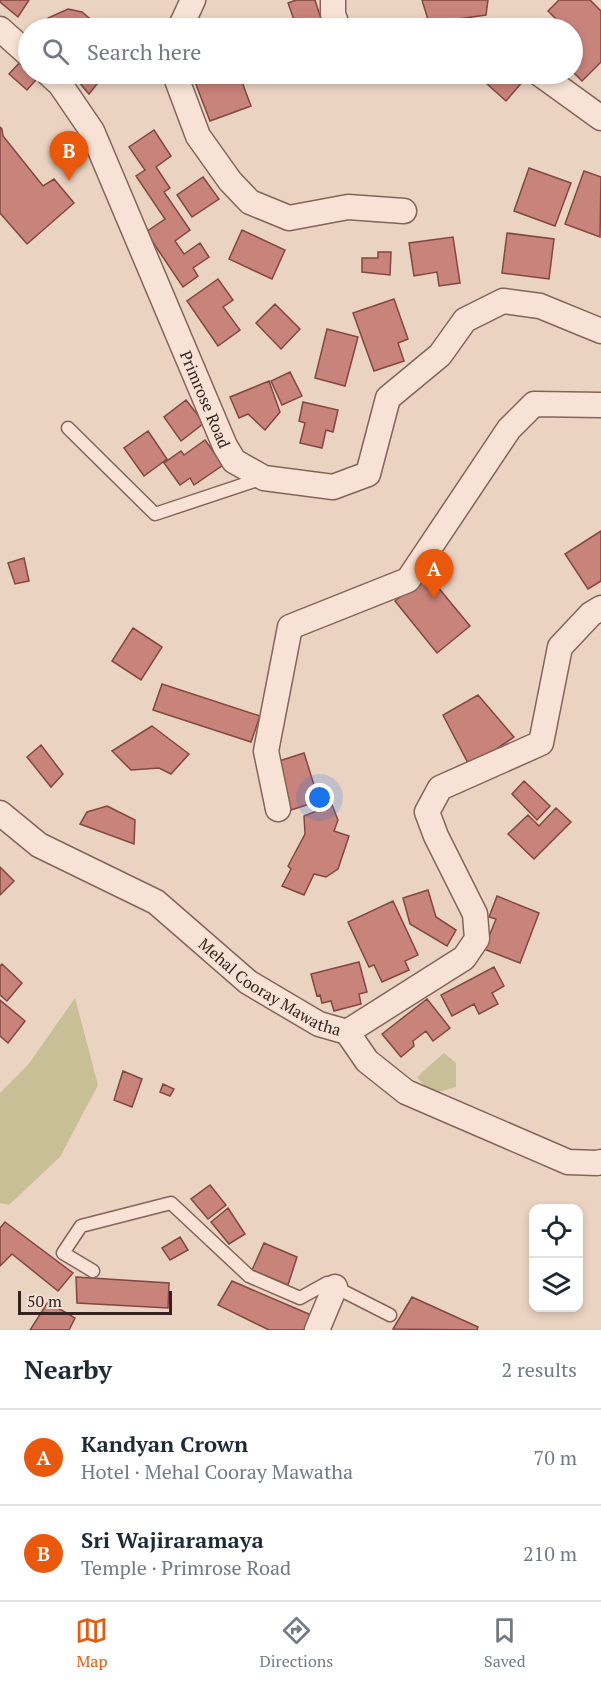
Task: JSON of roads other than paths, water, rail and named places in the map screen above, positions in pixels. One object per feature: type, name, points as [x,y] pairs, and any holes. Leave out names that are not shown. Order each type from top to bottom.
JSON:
[{"type":"street","points":[[185,18],[193,0]]},
{"type":"street","points":[[333,0],[335,18]]},
{"type":"street","points":[[0,29],[18,45]]},
{"type":"street","points":[[0,54],[18,53]]},
{"type":"street","name":"Primrose Road","points":[[60,84],[92,131],[225,446],[234,461],[264,478],[333,487],[368,474],[388,398],[440,355],[465,320],[503,301],[540,306],[601,332]]},
{"type":"street","points":[[178,84],[198,136],[230,181],[250,202],[288,218],[348,207],[404,211]]},
{"type":"street","points":[[554,84],[601,118]]},
{"type":"street","points":[[278,809],[266,751],[290,627],[408,580],[509,429],[534,404],[601,405]]},
{"type":"street","name":"Mehal Cooray Mawatha","points":[[0,813],[39,845],[156,902],[248,982],[319,1024],[347,1032],[464,958],[477,939],[475,914],[436,836],[427,812],[440,788],[541,744],[560,647],[591,614],[601,608]]},
{"type":"street","points":[[347,1032],[367,1060],[406,1092],[568,1162],[601,1162]]},
{"type":"street","points":[[317,1330],[335,1287]]},
{"type":"lane","points":[[68,429],[154,514],[264,478]]},
{"type":"lane","points":[[93,1271],[63,1253],[81,1226],[171,1203],[249,1276],[300,1298],[327,1283],[390,1315]]},
{"type":"place","name":"Sri Wajiraramaya","points":[[69,181]]},
{"type":"place","name":"Kandyan Crown","points":[[434,599]]}]
